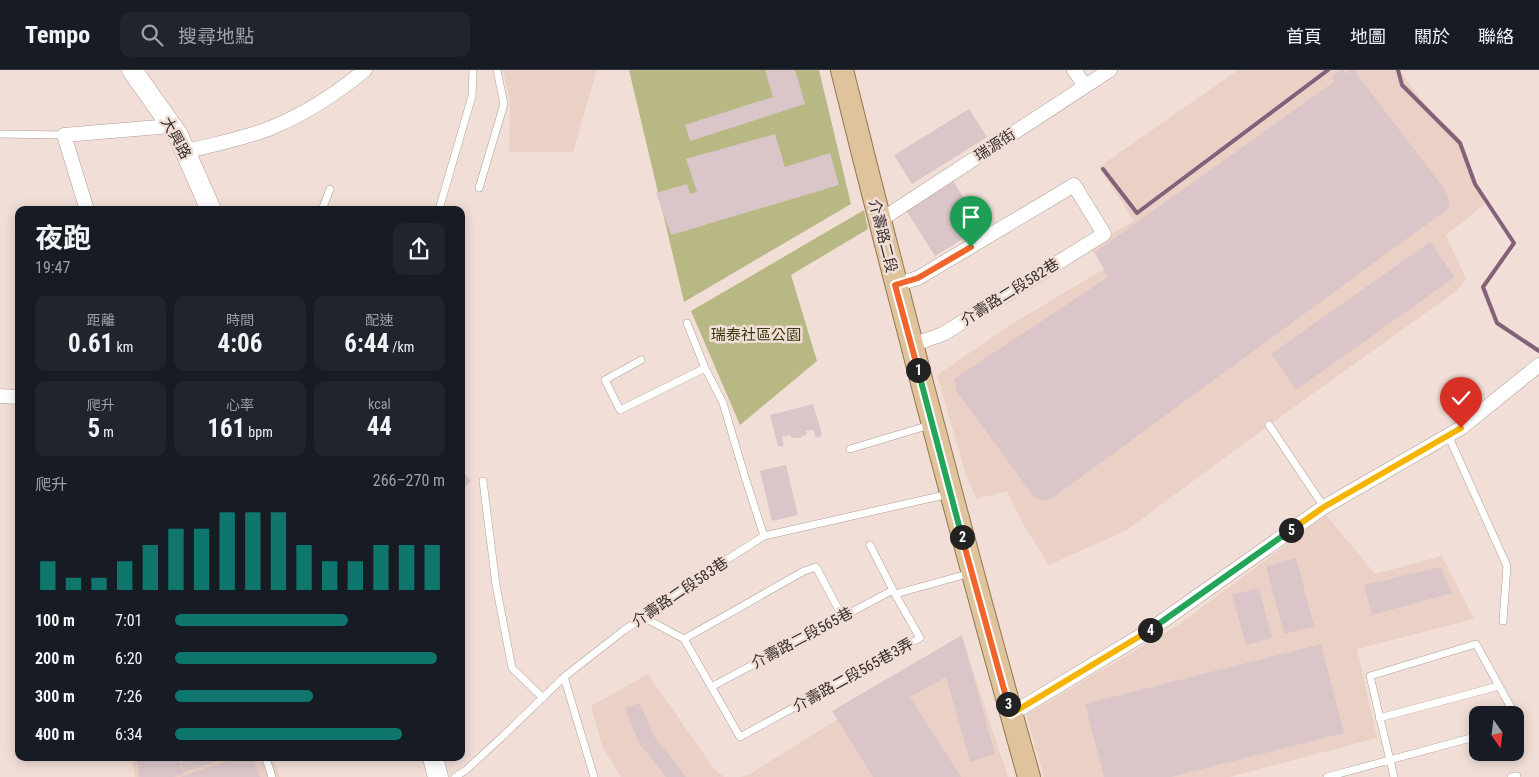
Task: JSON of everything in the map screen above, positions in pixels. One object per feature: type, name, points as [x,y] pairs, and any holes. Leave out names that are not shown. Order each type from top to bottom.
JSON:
[{"type":"main road","name":"介壽路二段","points":[[842,70],[895,285],[971,572],[1029,777]]},
{"type":"street","name":"大興路","points":[[132,70],[178,135],[209,206]]},
{"type":"street","points":[[184,152],[272,128],[306,112],[343,88],[365,70]]},
{"type":"street","points":[[1074,70],[1085,86]]},
{"type":"street","name":"瑞源街","points":[[880,221],[1110,70]]},
{"type":"street","points":[[86,206],[64,135],[171,126]]},
{"type":"street","name":"介壽路二段582巷","points":[[895,285],[918,278],[1074,185],[1104,234],[943,334],[912,345]]},
{"type":"street","points":[[1011,714],[1147,632],[1324,507],[1461,428],[1539,365]]},
{"type":"street","points":[[0,396],[15,398]]},
{"type":"street","points":[[434,761],[438,777]]},
{"type":"lane","points":[[440,206],[472,96],[473,70]]},
{"type":"lane","points":[[479,188],[504,104],[497,70]]},
{"type":"lane","points":[[0,134],[64,135]]},
{"type":"lane","points":[[324,206],[330,189]]},
{"type":"lane","points":[[687,323],[705,368],[724,403],[764,536]]},
{"type":"lane","points":[[641,360],[605,380],[620,410],[705,368]]},
{"type":"lane","points":[[850,448],[933,424]]},
{"type":"lane","points":[[1269,425],[1324,507]]},
{"type":"lane","points":[[1448,435],[1506,566],[1503,621]]},
{"type":"lane","points":[[483,481],[496,586],[512,668],[543,698]]},
{"type":"lane","name":"介壽路二段583巷","points":[[455,777],[466,770],[495,744],[564,677],[644,616],[764,536],[951,494]]},
{"type":"lane","points":[[870,545],[894,592]]},
{"type":"lane","points":[[684,639],[804,571],[816,567],[842,616]]},
{"type":"lane","name":"介壽路二段565巷","points":[[711,687],[842,616],[894,592],[971,572]]},
{"type":"lane","name":"介壽路二段565巷3弄","points":[[711,687],[740,738],[920,638],[894,592]]},
{"type":"lane","points":[[644,616],[684,639],[711,687]]},
{"type":"lane","points":[[1394,777],[1370,676],[1476,644],[1509,706]]},
{"type":"lane","points":[[564,677],[594,777]]},
{"type":"lane","points":[[1379,718],[1499,686]]},
{"type":"lane","points":[[1327,777],[1469,738]]},
{"type":"lane","points":[[267,761],[272,777]]},
{"type":"shaded area","points":[[503,70],[597,70],[573,152],[509,152],[510,102]]},
{"type":"shaded area","points":[[1238,70],[1401,70],[1430,112],[1457,135],[1485,204],[1446,235],[1466,279],[1455,292],[1269,425],[1127,530],[1049,565],[1023,524],[1007,491],[976,499],[965,472],[937,375],[1012,324],[1104,269],[1089,246],[1134,221],[1099,167]]},
{"type":"shaded area","points":[[1326,515],[1375,574],[1442,556],[1474,619],[1357,649],[1377,738],[1230,777],[1044,777],[1026,715],[1178,625]]},
{"type":"shaded area","points":[[963,641],[1008,777],[741,777],[750,774]]},
{"type":"shaded area","points":[[648,674],[714,769],[724,777],[621,777],[602,746],[591,706]]},
{"type":"shaded area","points":[[132,761],[274,761],[280,777],[135,777]]},
{"type":"green space","points":[[629,70],[819,70],[851,204],[684,302]]},
{"type":"green space","name":"瑞泰社區公園","points":[[864,210],[868,229],[791,275],[817,361],[740,425],[691,311]]},
{"type":"building","points":[[765,70],[795,70],[805,104],[690,141],[685,125],[773,97]]},
{"type":"building","points":[[1341,70],[1346,74],[1354,70],[1445,190],[1449,199],[1449,208],[1051,499],[1035,498],[957,392],[954,379],[1108,277],[1095,252],[1335,81],[1332,76]]},
{"type":"building","points":[[969,109],[987,137],[912,184],[894,155]]},
{"type":"building","points":[[775,134],[785,167],[830,153],[839,185],[671,235],[656,193],[687,184],[690,194],[697,192],[686,159]]},
{"type":"building","points":[[953,181],[982,227],[935,256],[906,210]]},
{"type":"building","points":[[1430,242],[1455,277],[1296,390],[1271,354]]},
{"type":"building","points":[[813,404],[822,434],[820,437],[817,438],[815,436],[814,430],[806,431],[807,434],[800,438],[791,438],[790,435],[782,437],[784,444],[782,447],[778,446],[770,415]]},
{"type":"building","points":[[786,465],[798,515],[772,521],[760,471]]},
{"type":"building","points":[[465,474],[471,481],[465,486]]},
{"type":"building","points":[[1296,558],[1314,626],[1284,634],[1266,566]]},
{"type":"building","points":[[1441,567],[1452,593],[1372,615],[1364,585]]},
{"type":"building","points":[[1259,588],[1272,638],[1246,645],[1232,595]]},
{"type":"building","points":[[962,635],[995,754],[970,762],[946,677],[910,697],[961,777],[873,777],[832,711]]},
{"type":"building","points":[[1321,644],[1344,733],[1171,777],[1104,777],[1085,704]]},
{"type":"building","points":[[640,703],[654,736],[686,777],[666,777],[639,743],[625,708]]},
{"type":"building","points":[[137,761],[179,761],[184,774],[174,777],[139,777]]},
{"type":"building","points":[[181,761],[218,761],[184,772]]},
{"type":"building","points":[[228,761],[254,761],[260,777],[180,777]]},
{"type":"waterway","points":[[1103,169],[1137,213],[1328,70]]},
{"type":"waterway","points":[[1398,70],[1402,85],[1460,143],[1475,184],[1514,243],[1483,287],[1497,323],[1539,351]]},
{"type":"route","points":[[971,247],[918,278],[895,285],[971,572],[1011,714],[1147,632],[1324,507],[1461,428]]}]
